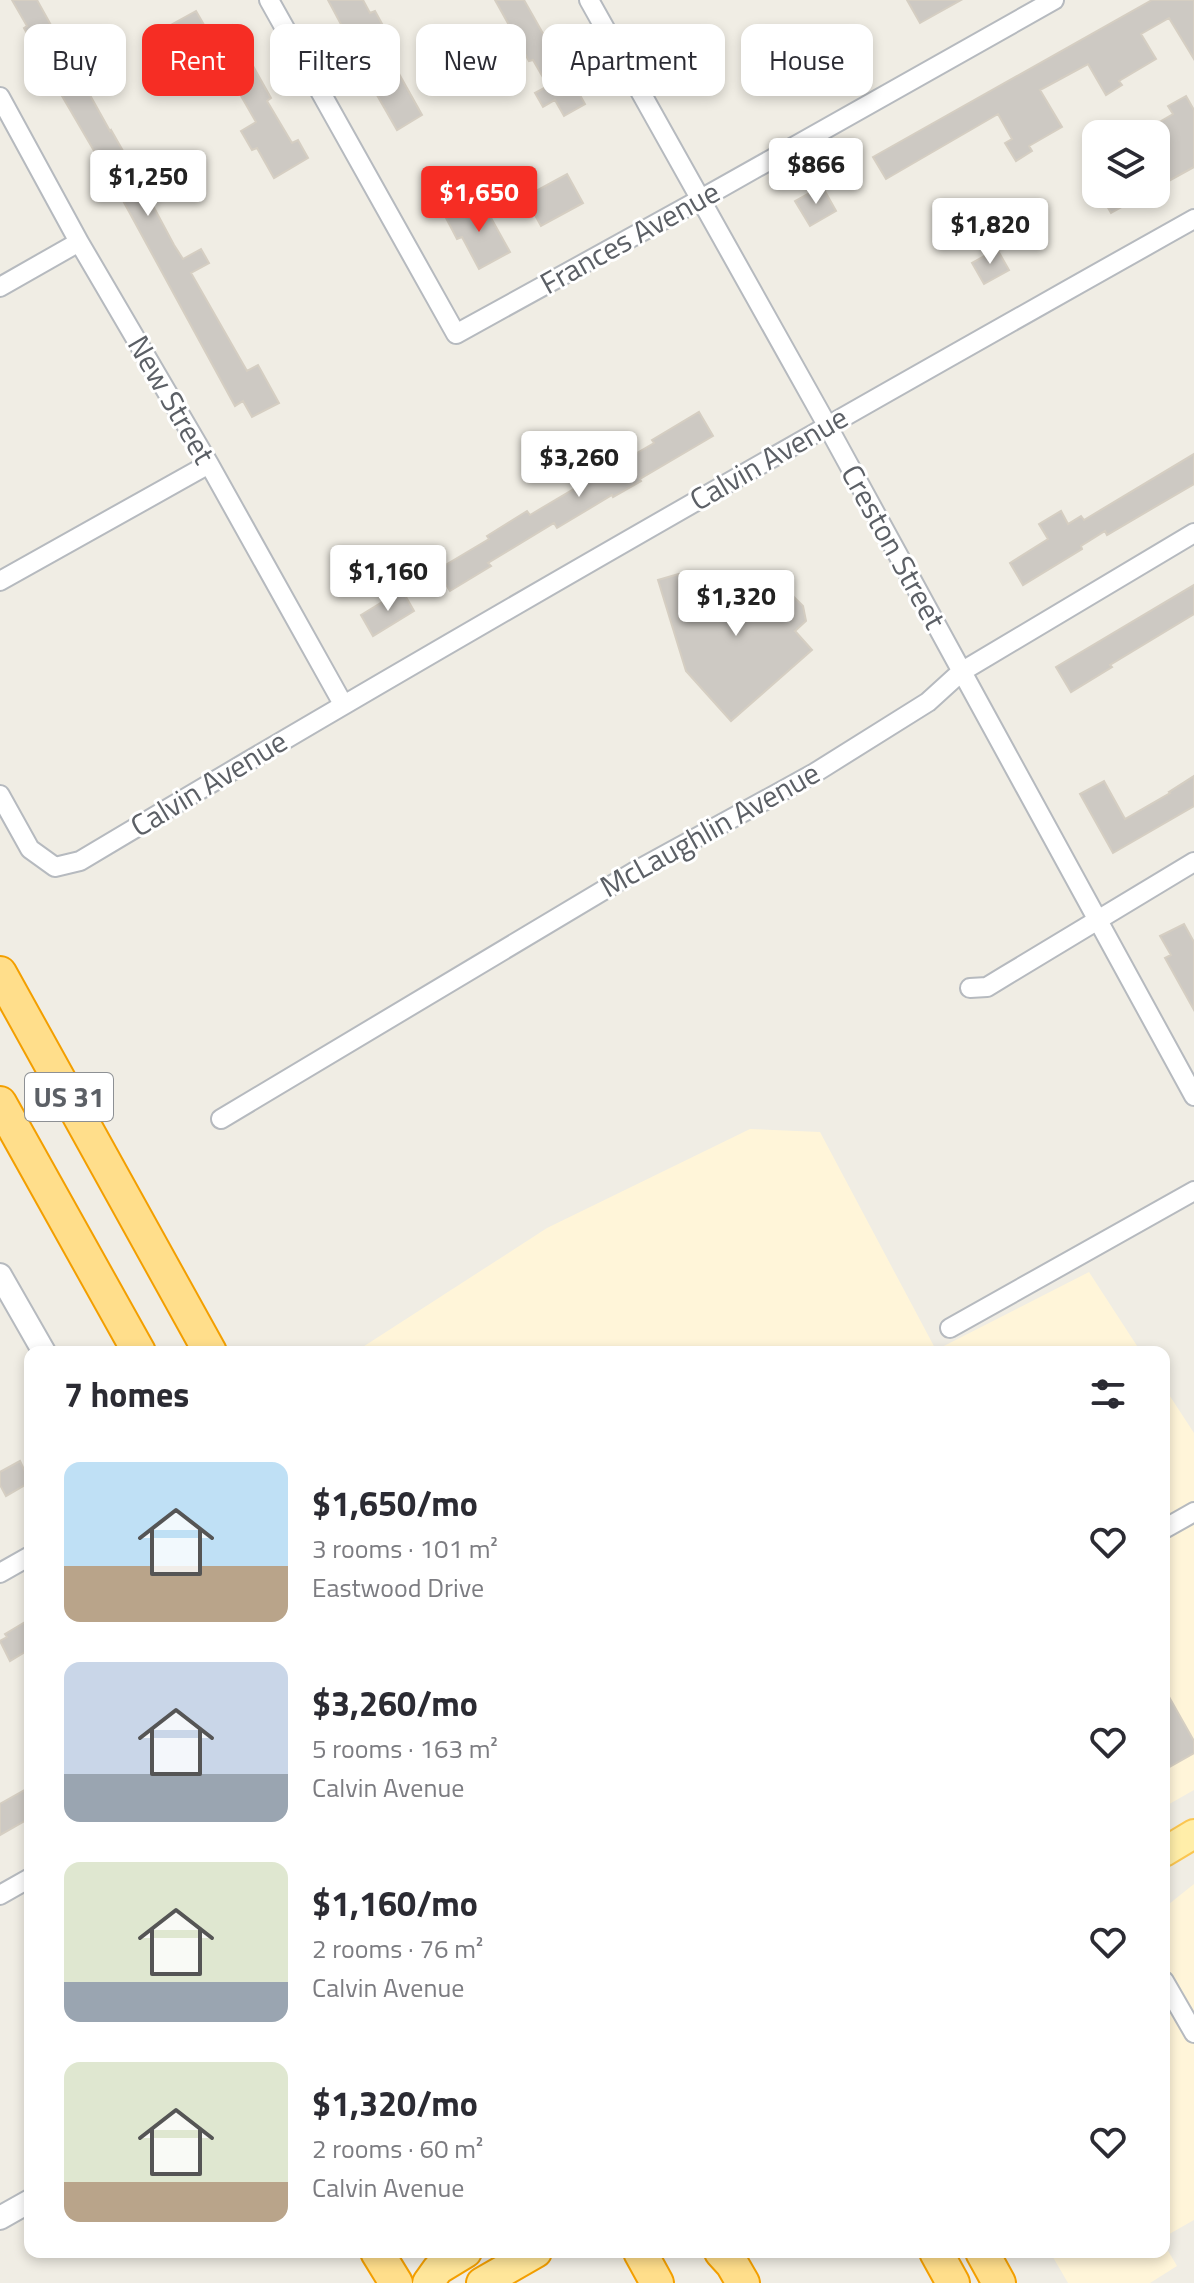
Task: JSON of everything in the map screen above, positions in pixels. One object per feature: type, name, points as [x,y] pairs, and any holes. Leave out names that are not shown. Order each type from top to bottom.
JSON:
[{"type":"highway","name":"US 31","points":[[0,973],[207,1346]]},
{"type":"highway","name":"US 31","points":[[0,1103],[136,1346]]},
{"type":"highway","points":[[138,1222],[222,1346]]},
{"type":"highway","points":[[83,1252],[120,1346]]},
{"type":"highway","points":[[381,2258],[396,2283]]},
{"type":"highway","points":[[428,2283],[438,2269],[456,2258]]},
{"type":"highway","points":[[482,2283],[526,2258]]},
{"type":"highway","points":[[643,2258],[657,2283]]},
{"type":"highway","points":[[712,2258],[726,2283]]},
{"type":"highway","points":[[726,2258],[743,2283]]},
{"type":"highway","points":[[939,2258],[953,2283]]},
{"type":"highway","points":[[985,2258],[999,2283]]},
{"type":"main road","points":[[1170,1848],[1194,1834]]},
{"type":"street","name":"Frances Avenue","points":[[269,0],[456,334],[1054,0]]},
{"type":"street","name":"Creston Street","points":[[589,0],[827,425],[1194,1096]]},
{"type":"street","name":"New Street","points":[[0,97],[79,242],[209,464],[343,704]]},
{"type":"street","name":"Calvin Avenue","points":[[0,795],[30,849],[55,867],[80,861],[343,704],[827,425],[1194,219]]},
{"type":"street","points":[[0,287],[79,242]]},
{"type":"street","points":[[0,581],[209,464]]},
{"type":"street","name":"McLaughlin Avenue","points":[[221,1119],[620,880],[813,774],[928,702],[961,672],[1194,533]]},
{"type":"street","points":[[970,988],[987,987],[1194,862]]},
{"type":"street","points":[[950,1328],[1194,1191]]},
{"type":"street","points":[[0,1275],[41,1346]]},
{"type":"street","points":[[1170,1526],[1194,1512]]},
{"type":"street","points":[[0,1573],[24,1559]]},
{"type":"street","points":[[0,1895],[24,1881]]},
{"type":"street","points":[[1170,1991],[1194,2033]]},
{"type":"street","points":[[0,2218],[24,2204]]},
{"type":"shaded area","points":[[750,1129],[820,1132],[934,1346],[364,1346],[547,1228]]},
{"type":"shaded area","points":[[1089,1272],[1137,1346],[944,1346]]},
{"type":"shaded area","points":[[1170,1396],[1194,1433],[1194,1790],[1170,1804]]},
{"type":"shaded area","points":[[1194,1884],[1194,2220],[1170,2234],[1170,1903]]},
{"type":"shaded area","points":[[1170,2254],[1177,2266],[1150,2283],[1068,2283],[1053,2258],[1170,2258]]},
{"type":"building","points":[[12,0],[37,0],[50,24],[26,24]]},
{"type":"building","points":[[328,0],[363,0],[370,13],[375,11],[382,24],[341,24]]},
{"type":"building","points":[[495,0],[524,0],[542,32],[542,76],[533,60],[529,61],[526,56],[526,24],[508,24]]},
{"type":"building","points":[[907,0],[961,0],[920,23]]},
{"type":"building","points":[[1152,0],[1194,0],[1194,59],[1169,18],[1141,34],[1156,59],[1119,81],[1122,85],[1106,95],[1088,64],[1040,90],[1062,127],[1029,146],[1032,151],[1016,161],[1005,143],[1012,139],[998,114],[886,179],[873,157]]},
{"type":"building","points":[[196,11],[204,24],[173,24]]},
{"type":"building","points":[[254,68],[271,98],[267,101],[292,143],[298,140],[308,158],[274,178],[257,148],[252,150],[241,131],[256,122],[241,96],[254,96]]},
{"type":"building","points":[[400,76],[422,115],[397,130],[378,96],[400,96]]},
{"type":"building","points":[[542,89],[542,96],[581,96],[585,104],[564,116],[555,100],[543,107],[535,93]]},
{"type":"building","points":[[62,96],[90,96],[183,259],[201,249],[209,263],[191,273],[247,371],[258,365],[279,403],[252,417],[243,401],[235,406]]},
{"type":"building","points":[[1186,96],[1194,110],[1194,167],[1170,180],[1170,120],[1163,120],[1173,114],[1168,106]]},
{"type":"building","points":[[567,174],[583,203],[541,226],[525,197]]},
{"type":"building","points":[[822,186],[836,211],[810,226],[795,201]]},
{"type":"building","points":[[481,200],[510,252],[479,269],[462,237],[457,239],[446,218]]},
{"type":"building","points":[[997,249],[1009,270],[984,284],[972,263]]},
{"type":"building","points":[[699,412],[713,436],[557,528],[554,523],[488,563],[491,566],[450,591],[437,570],[489,539],[487,536],[527,511],[530,515],[599,474],[595,467],[608,459],[613,467]]},
{"type":"building","points":[[1194,454],[1194,484],[1107,535],[1105,531],[1023,585],[1010,563],[1048,539],[1039,524],[1061,511],[1068,524],[1081,516],[1084,520]]},
{"type":"building","points":[[768,572],[776,598],[791,594],[803,606],[806,621],[795,631],[812,650],[731,721],[686,671],[658,580],[682,573],[689,597]]},
{"type":"building","points":[[1194,585],[1194,614],[1071,692],[1056,667]]},
{"type":"building","points":[[402,590],[414,611],[373,636],[361,615]]},
{"type":"building","points":[[1194,776],[1194,806],[1113,853],[1080,794],[1104,781],[1125,819]]},
{"type":"building","points":[[1184,924],[1194,942],[1194,1010],[1165,958],[1171,955],[1160,936]]},
{"type":"building","points":[[20,1461],[24,1469],[24,1486],[6,1496],[0,1485],[0,1472]]},
{"type":"building","points":[[24,1623],[24,1653],[10,1661],[0,1641],[7,1637],[5,1634]]},
{"type":"building","points":[[1170,1699],[1194,1741],[1194,1753],[1170,1767]]},
{"type":"building","points":[[24,1790],[24,1821],[0,1835],[0,1804]]}]
